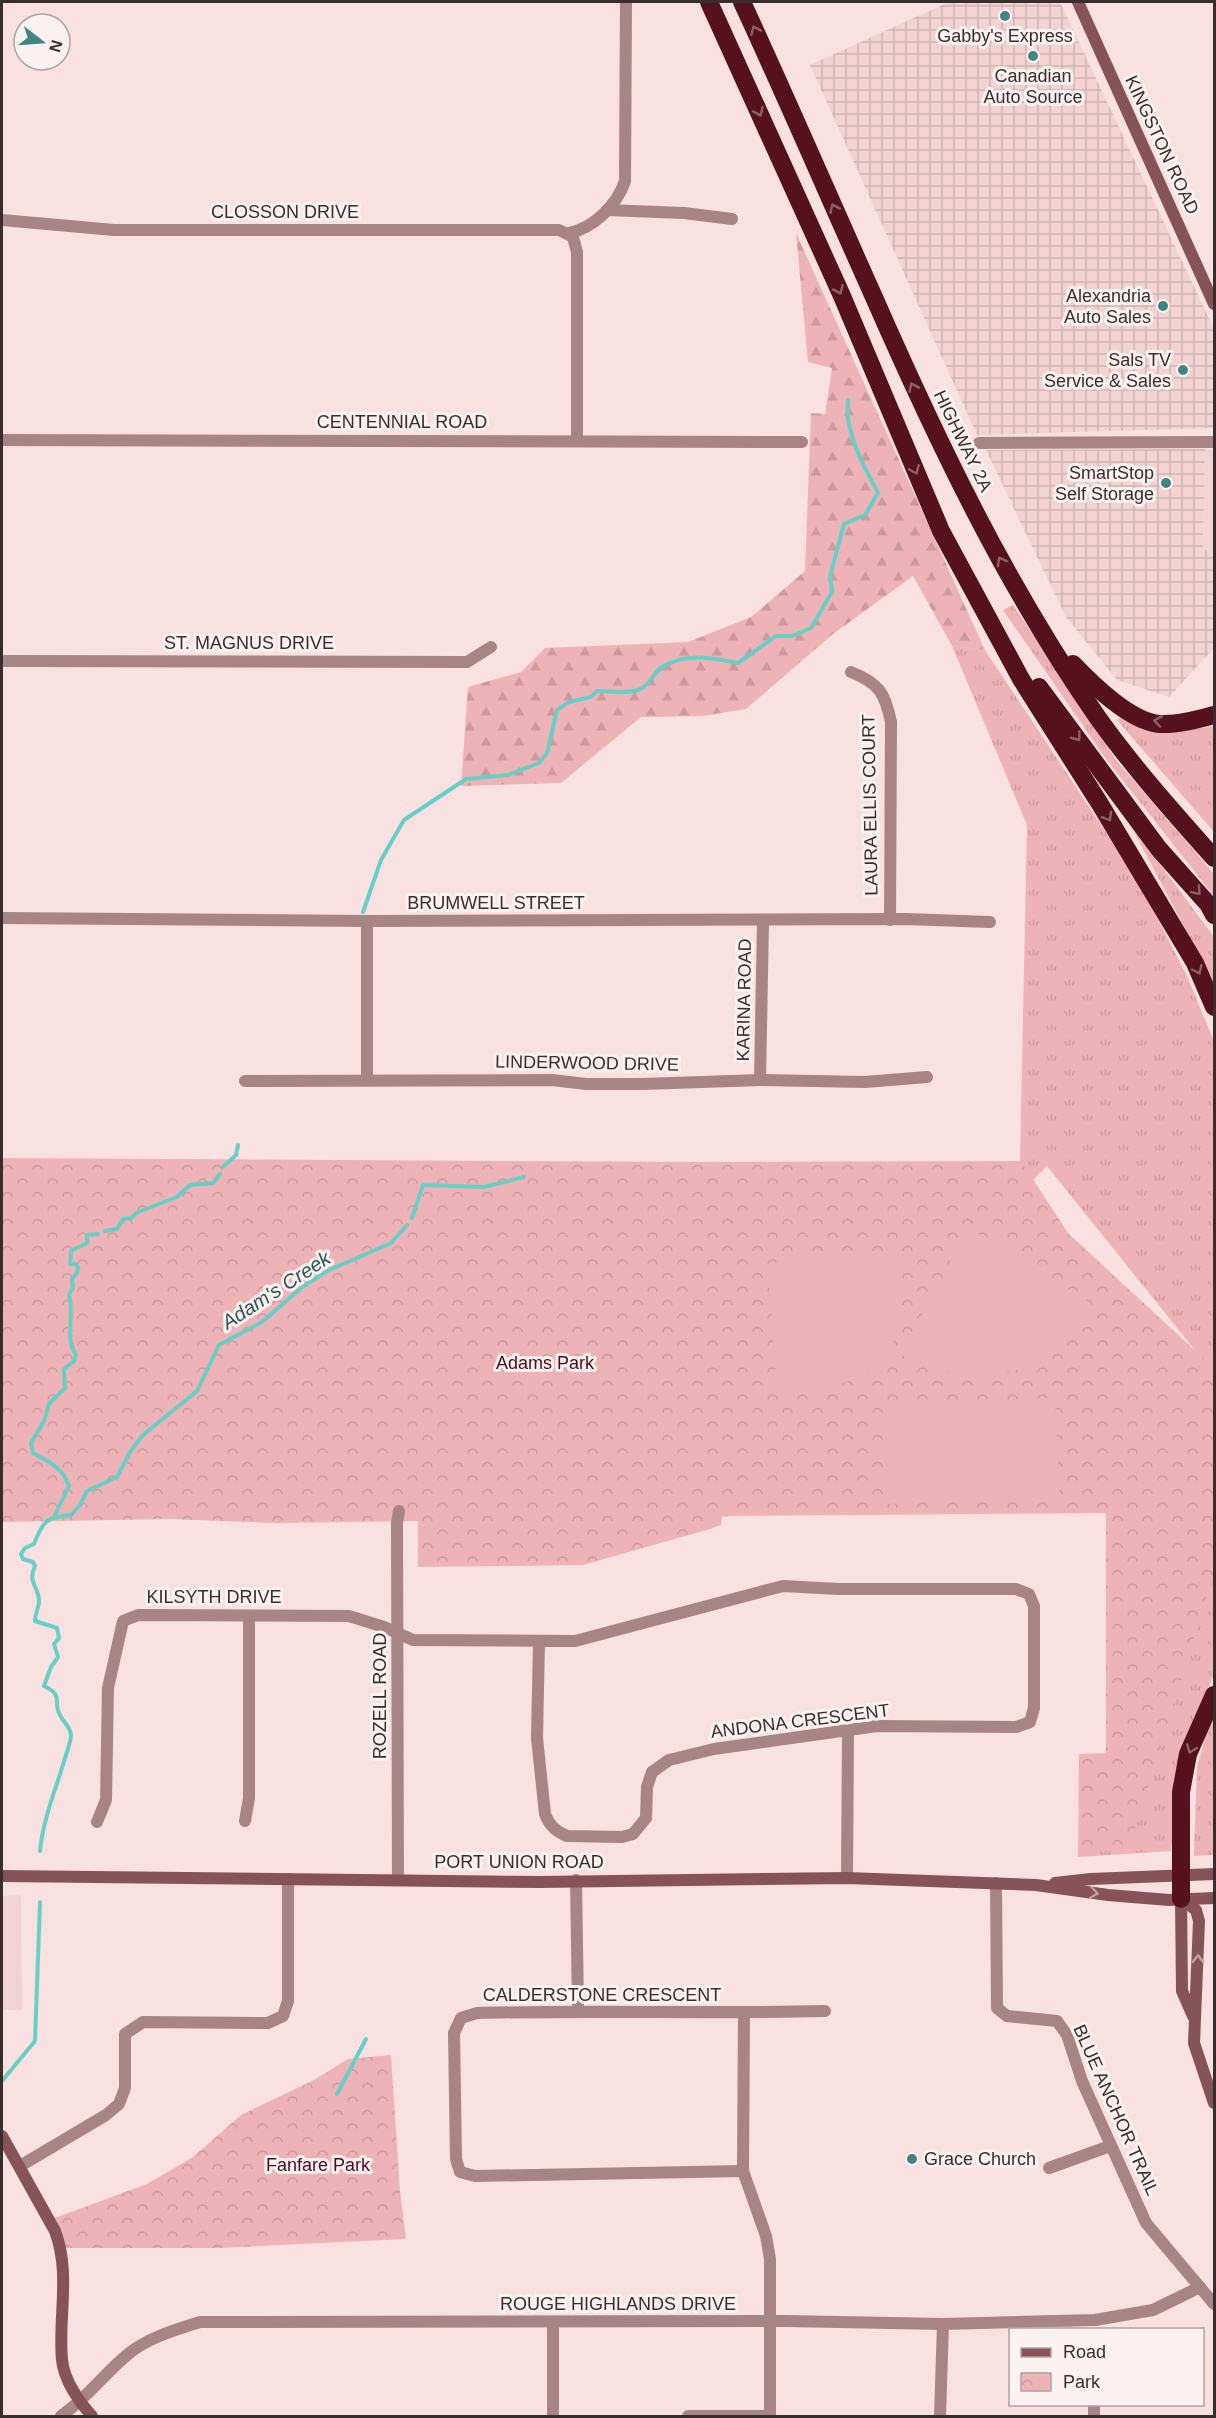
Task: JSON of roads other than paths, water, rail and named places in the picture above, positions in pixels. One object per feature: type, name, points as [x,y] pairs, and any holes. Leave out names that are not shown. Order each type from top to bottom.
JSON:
[{"type":"highway","points":[[709,2],[842,296],[941,531],[1021,679],[1100,804],[1195,963],[1215,1008]]},
{"type":"highway","name":"HIGHWAY 2A","points":[[742,2],[922,406],[980,522],[1031,611],[1098,719],[1169,808],[1215,858]]},
{"type":"highway","points":[[941,531],[1022,665],[1159,849],[1215,915]]},
{"type":"highway","points":[[1031,611],[1071,662],[1096,689],[1131,713],[1158,724],[1196,721],[1215,715]]},
{"type":"highway","points":[[1181,1899],[1181,1792],[1188,1754],[1215,1695]]},
{"type":"main road","name":"KINGSTON ROAD","points":[[1078,2],[1209,277],[1215,304]]},
{"type":"main road","name":"PORT UNION ROAD","points":[[1036,1885],[1091,1879],[1215,1874]]},
{"type":"main road","name":"PORT UNION ROAD","points":[[2,1876],[398,1880],[847,1878],[1036,1885],[1108,1895],[1181,1899],[1215,1898]]},
{"type":"main road","points":[[1181,1899],[1182,1991],[1194,2017],[1194,2043],[1215,2103]]},
{"type":"main road","points":[[2,2136],[55,2231],[61,2247],[63,2268],[62,2361],[80,2403],[92,2416]]},
{"type":"street","points":[[577,439],[578,271],[575,241],[569,233],[587,227],[607,210],[616,201],[625,181],[626,2]]},
{"type":"street","points":[[607,210],[684,213],[732,219]]},
{"type":"street","name":"CLOSSON DRIVE","points":[[2,220],[114,230],[559,230],[569,233]]},
{"type":"street","name":"CENTENNIAL ROAD","points":[[2,440],[802,441]]},
{"type":"street","points":[[979,443],[1215,442]]},
{"type":"street","name":"ST. MAGNUS DRIVE","points":[[2,661],[467,662],[491,647]]},
{"type":"street","name":"LAURA ELLIS COURT","points":[[852,672],[872,680],[888,707],[891,722],[890,920]]},
{"type":"street","name":"BRUMWELL STREET","points":[[2,918],[990,922]]},
{"type":"street","points":[[367,921],[367,1079]]},
{"type":"street","name":"KARINA ROAD","points":[[760,1080],[763,921]]},
{"type":"street","name":"LINDERWOOD DRIVE","points":[[245,1081],[552,1080],[586,1084],[760,1080],[865,1082],[927,1077]]},
{"type":"street","name":"ROZELL ROAD","points":[[398,1880],[397,1523],[399,1511]]},
{"type":"street","name":"ANDONA CRESCENT","points":[[398,1635],[413,1640],[581,1640],[783,1586],[838,1589],[1016,1589],[1029,1594],[1034,1606],[1034,1708],[1030,1722],[1016,1727],[877,1726],[714,1749],[669,1760],[652,1772],[646,1787],[646,1818],[633,1834],[622,1837],[567,1836],[559,1833],[548,1822],[545,1814],[537,1738],[539,1641]]},
{"type":"street","name":"KILSYTH DRIVE","points":[[97,1822],[106,1800],[108,1688],[123,1621],[138,1615],[349,1616],[384,1627],[398,1635]]},
{"type":"street","points":[[245,1821],[249,1798],[249,1616]]},
{"type":"street","points":[[847,1878],[848,1731]]},
{"type":"street","points":[[20,2166],[106,2115],[119,2104],[125,2088],[125,2034],[142,2022],[268,2023],[283,2016],[288,2001],[288,1879]]},
{"type":"street","points":[[576,1880],[578,2010]]},
{"type":"street","name":"BLUE ANCHOR TRAIL","points":[[996,1883],[997,2008],[1006,2016],[1057,2021],[1067,2035],[1082,2081],[1146,2223],[1215,2304]]},
{"type":"street","name":"CALDERSTONE CRESCENT","points":[[743,2171],[475,2176],[460,2172],[456,2158],[454,2034],[461,2018],[477,2013],[578,2010],[744,2013],[825,2011]]},
{"type":"street","points":[[688,2416],[770,2416],[770,2259],[766,2236],[743,2171],[744,2013]]},
{"type":"street","points":[[1049,2168],[1110,2146]]},
{"type":"street","name":"ROUGE HIGHLANDS DRIVE","points":[[61,2416],[80,2403],[128,2354],[165,2333],[200,2322],[770,2322],[1095,2325],[1153,2310],[1200,2287]]},
{"type":"street","points":[[553,2322],[553,2416]]},
{"type":"street","points":[[940,2416],[943,2324]]},
{"type":"waterway","name":"Adam's Creek","points":[[363,912],[381,860],[404,820],[466,779],[508,775],[539,763],[547,753],[557,710],[569,702],[591,697],[597,691],[638,690],[646,685],[661,668],[680,660],[709,658],[738,663],[776,636],[792,636],[811,628],[832,592],[830,576],[844,524],[865,515],[878,493],[852,436],[848,400]]},
{"type":"waterway","name":"Adam's Creek","points":[[223,1167],[236,1155],[238,1145]]},
{"type":"waterway","name":"Adam's Creek","points":[[105,1231],[117,1229],[123,1219],[132,1218],[136,1213],[177,1197],[190,1185],[213,1183],[220,1174]]},
{"type":"waterway","points":[[412,1218],[423,1185],[484,1187],[524,1177]]},
{"type":"waterway","name":"Adam's Creek","points":[[40,1851],[47,1816],[71,1735],[61,1718],[56,1696],[44,1686],[51,1667],[58,1657],[54,1644],[59,1638],[57,1628],[35,1621],[39,1601],[32,1577],[35,1566],[33,1562],[23,1559],[21,1554],[25,1548],[34,1544],[43,1525],[56,1517],[71,1515],[80,1505],[87,1491],[117,1477],[130,1452],[143,1435],[197,1391],[219,1345],[262,1322],[301,1288],[327,1271],[391,1243],[407,1225]]},
{"type":"waterway","name":"Adam's Creek","points":[[54,1517],[69,1486],[59,1470],[33,1453],[31,1443],[44,1421],[49,1404],[65,1388],[64,1369],[74,1361],[76,1355],[72,1348],[70,1333],[69,1295],[73,1287],[72,1279],[78,1267],[70,1264],[71,1251],[87,1243],[87,1235],[98,1234]]},
{"type":"waterway","name":"Adam's Creek","points":[[2,2081],[35,2041],[40,1902]]},
{"type":"waterway","points":[[337,2094],[366,2039]]},
{"type":"place","name":"Gabby's Express","points":[[1005,16]]},
{"type":"place","name":"Canadian Auto Source","points":[[1033,56]]},
{"type":"place","name":"Alexandria Auto Sales","points":[[1163,306]]},
{"type":"place","name":"Sals TV Service & Sales","points":[[1183,370]]},
{"type":"place","name":"SmartStop Self Storage","points":[[1166,483]]},
{"type":"place","name":"Grace Church","points":[[912,2159]]},
{"type":"park label","name":"Adams Park","points":[[545,1363]]},
{"type":"park label","name":"Fanfare Park","points":[[318,2165]]}]
